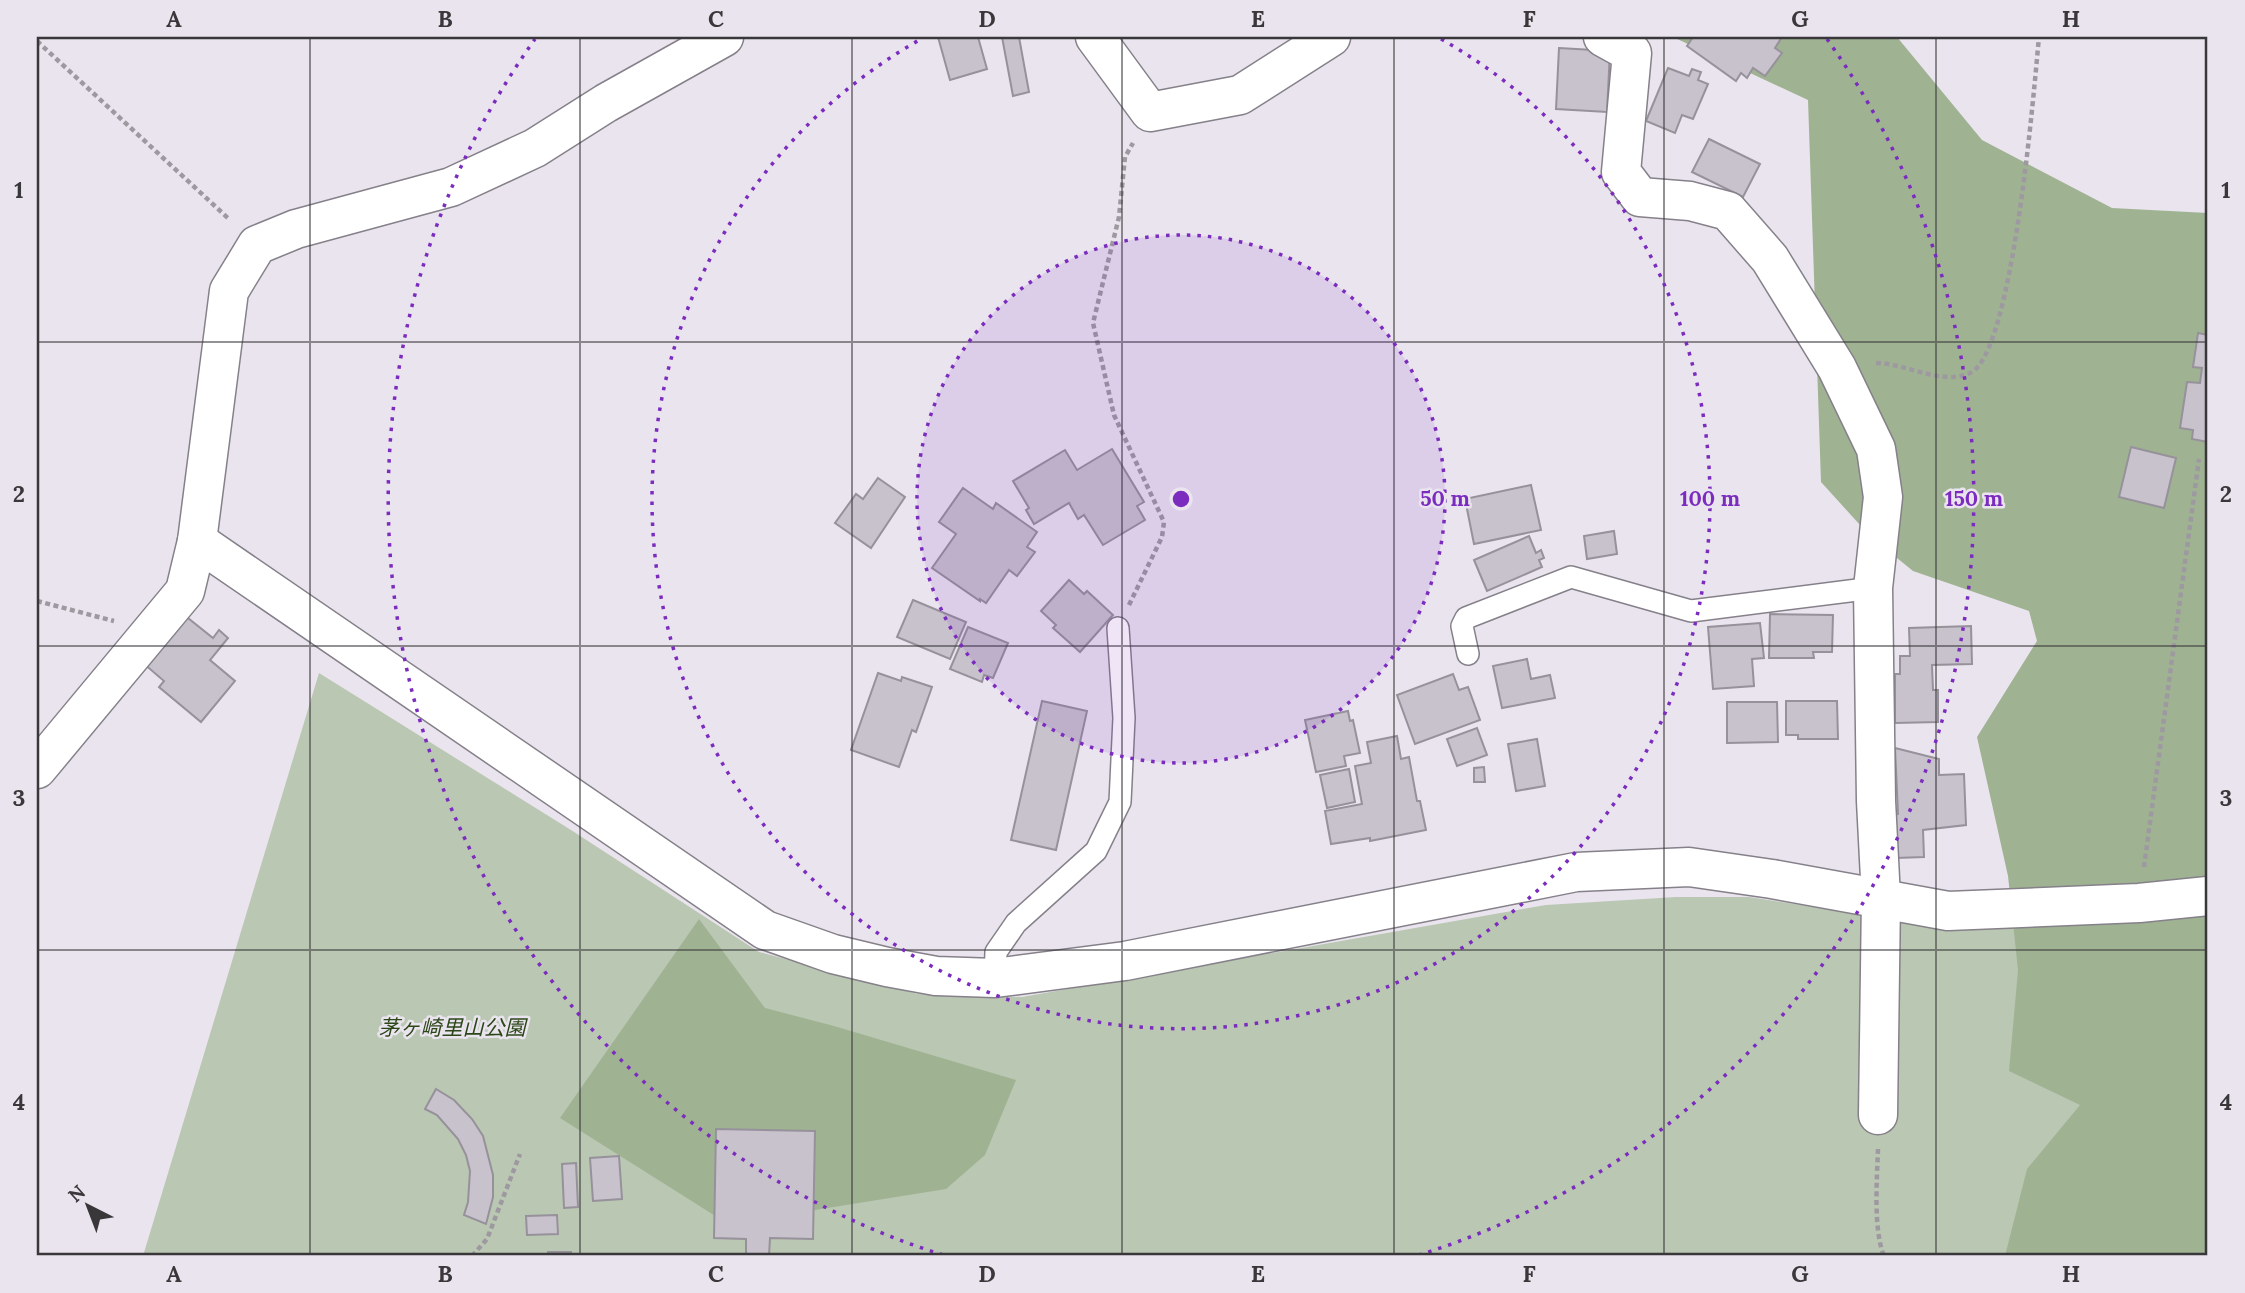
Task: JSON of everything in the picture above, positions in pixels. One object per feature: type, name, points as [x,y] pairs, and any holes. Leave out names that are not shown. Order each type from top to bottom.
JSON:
[{"type":"street","points":[[37,769],[185,591],[197,541],[229,291],[257,245],[296,229],[451,187],[535,148],[606,103],[724,37]]},
{"type":"street","points":[[1095,37],[1150,112],[1240,94],[1331,37]]},
{"type":"street","points":[[1603,37],[1632,53],[1621,172],[1640,197],[1690,201],[1728,211],[1770,259],[1837,368],[1876,449],[1883,497],[1873,588],[1875,801],[1881,898],[1878,1115]]},
{"type":"street","points":[[197,541],[765,930],[833,954],[936,976],[995,978],[1125,961],[1576,872],[1689,867],[1948,911],[2139,903],[2208,896]]},
{"type":"lane","points":[[1468,654],[1462,626],[1466,618],[1572,577],[1691,611],[1873,588]]},
{"type":"lane","points":[[995,978],[996,952],[1016,923],[1096,851],[1120,802],[1124,718],[1118,628]]},
{"type":"path","points":[[1837,368],[1879,362],[1955,378],[1973,372],[1987,355],[2013,260],[2039,37]]},
{"type":"path","points":[[37,41],[257,245]]},
{"type":"path","points":[[1118,628],[1162,537],[1164,522],[1114,415],[1093,323],[1119,217],[1125,157],[1150,112]]},
{"type":"path","points":[[2139,903],[2199,459]]},
{"type":"path","points":[[37,601],[152,630]]},
{"type":"path","points":[[1878,1115],[1877,1198],[1884,1256]]},
{"type":"path","points":[[472,1256],[487,1239],[520,1154]]},
{"type":"green space","points":[[1673,37],[1897,37],[1982,140],[2112,208],[2208,213],[2208,1256],[2005,1256],[2027,1169],[2080,1105],[2009,1071],[2018,970],[2008,876],[1977,737],[2037,641],[2029,611],[1913,571],[1870,536],[1821,482],[1808,100]]},
{"type":"green space","name":"茅ヶ崎里山公園","points":[[319,673],[571,830],[759,952],[918,994],[1022,997],[1546,905],[1676,897],[1749,897],[1866,915],[2164,921],[2208,1256],[143,1256]]},
{"type":"green space","points":[[699,919],[765,1008],[1016,1080],[985,1155],[946,1189],[728,1224],[560,1118]]},
{"type":"building","points":[[938,37],[978,37],[987,69],[950,80]]},
{"type":"building","points":[[1002,37],[1019,37],[1029,92],[1013,96]]},
{"type":"building","points":[[1693,37],[1782,37],[1775,48],[1782,53],[1765,76],[1753,68],[1747,78],[1741,73],[1736,81],[1687,46]]},
{"type":"building","points":[[1559,48],[1610,51],[1607,112],[1556,109]]},
{"type":"building","points":[[1668,68],[1689,76],[1692,69],[1701,72],[1698,80],[1708,84],[1693,119],[1682,115],[1675,133],[1646,121]]},
{"type":"building","points":[[1709,139],[1760,164],[1743,197],[1692,172]]},
{"type":"building","points":[[2198,333],[2208,335],[2208,442],[2192,439],[2193,430],[2180,428],[2187,382],[2200,383],[2202,368],[2193,367]]},
{"type":"building","points":[[2131,447],[2176,458],[2164,508],[2119,497]]},
{"type":"building","points":[[1112,449],[1144,502],[1137,506],[1145,520],[1103,545],[1084,515],[1078,519],[1069,503],[1034,524],[1026,510],[1029,508],[1013,481],[1065,450],[1077,470]]},
{"type":"building","points":[[878,478],[905,497],[871,548],[835,523],[856,494],[863,499]]},
{"type":"building","points":[[1531,485],[1541,530],[1474,544],[1465,499]]},
{"type":"building","points":[[963,488],[993,509],[996,503],[1037,532],[1027,547],[1035,552],[1017,576],[1009,570],[986,603],[932,568],[956,534],[939,522]]},
{"type":"building","points":[[1614,531],[1617,554],[1587,559],[1584,536]]},
{"type":"building","points":[[1529,536],[1536,553],[1541,550],[1544,558],[1539,560],[1542,567],[1487,591],[1474,560]]},
{"type":"building","points":[[1069,580],[1084,594],[1087,591],[1113,615],[1080,652],[1053,628],[1056,625],[1041,611]]},
{"type":"building","points":[[913,600],[966,622],[950,659],[897,637]]},
{"type":"building","points":[[183,614],[213,638],[219,630],[228,638],[210,660],[235,681],[201,722],[159,687],[164,681],[143,663]]},
{"type":"building","points":[[1770,614],[1833,615],[1832,652],[1813,652],[1814,658],[1769,658]]},
{"type":"building","points":[[1760,623],[1764,658],[1752,659],[1754,686],[1713,689],[1708,627]]},
{"type":"building","points":[[1971,626],[1972,664],[1932,665],[1933,690],[1938,690],[1938,722],[1895,723],[1895,674],[1900,674],[1900,656],[1910,656],[1909,628]]},
{"type":"building","points":[[968,627],[1008,643],[993,678],[984,675],[982,682],[950,669]]},
{"type":"building","points":[[1527,659],[1531,679],[1550,675],[1555,698],[1502,708],[1493,666]]},
{"type":"building","points":[[878,673],[901,681],[902,677],[932,687],[916,732],[912,730],[899,767],[851,750]]},
{"type":"building","points":[[1453,674],[1459,690],[1468,687],[1480,720],[1415,744],[1397,695]]},
{"type":"building","points":[[1042,701],[1087,711],[1056,850],[1011,840]]},
{"type":"building","points":[[1786,701],[1837,701],[1838,739],[1798,739],[1798,735],[1786,735]]},
{"type":"building","points":[[1727,702],[1777,702],[1778,742],[1727,743]]},
{"type":"building","points":[[1348,711],[1350,721],[1353,720],[1360,753],[1344,756],[1346,766],[1316,772],[1305,720]]},
{"type":"building","points":[[1477,728],[1487,755],[1457,766],[1447,739]]},
{"type":"building","points":[[1397,736],[1401,759],[1409,757],[1417,801],[1420,801],[1426,830],[1370,841],[1370,838],[1331,844],[1325,811],[1362,804],[1355,766],[1371,763],[1367,742]]},
{"type":"building","points":[[1537,739],[1545,786],[1516,791],[1508,744]]},
{"type":"building","points":[[1895,748],[1939,759],[1939,775],[1964,774],[1966,825],[1923,830],[1924,857],[1896,858],[1894,815],[1898,814]]},
{"type":"building","points":[[1484,767],[1485,782],[1474,782],[1474,768]]},
{"type":"building","points":[[1349,769],[1355,802],[1327,808],[1320,775]]},
{"type":"building","points":[[436,1089],[454,1100],[483,1136],[493,1175],[493,1197],[486,1224],[464,1215],[468,1202],[470,1171],[458,1139],[437,1115],[425,1109]]},
{"type":"building","points":[[716,1129],[815,1131],[813,1239],[770,1238],[769,1256],[746,1256],[746,1239],[714,1238]]},
{"type":"building","points":[[619,1156],[622,1199],[593,1201],[590,1158]]},
{"type":"building","points":[[576,1163],[578,1207],[564,1208],[562,1164]]},
{"type":"building","points":[[557,1215],[558,1234],[527,1235],[526,1216]]},
{"type":"building","points":[[548,1252],[571,1252],[571,1256],[548,1256]]}]
